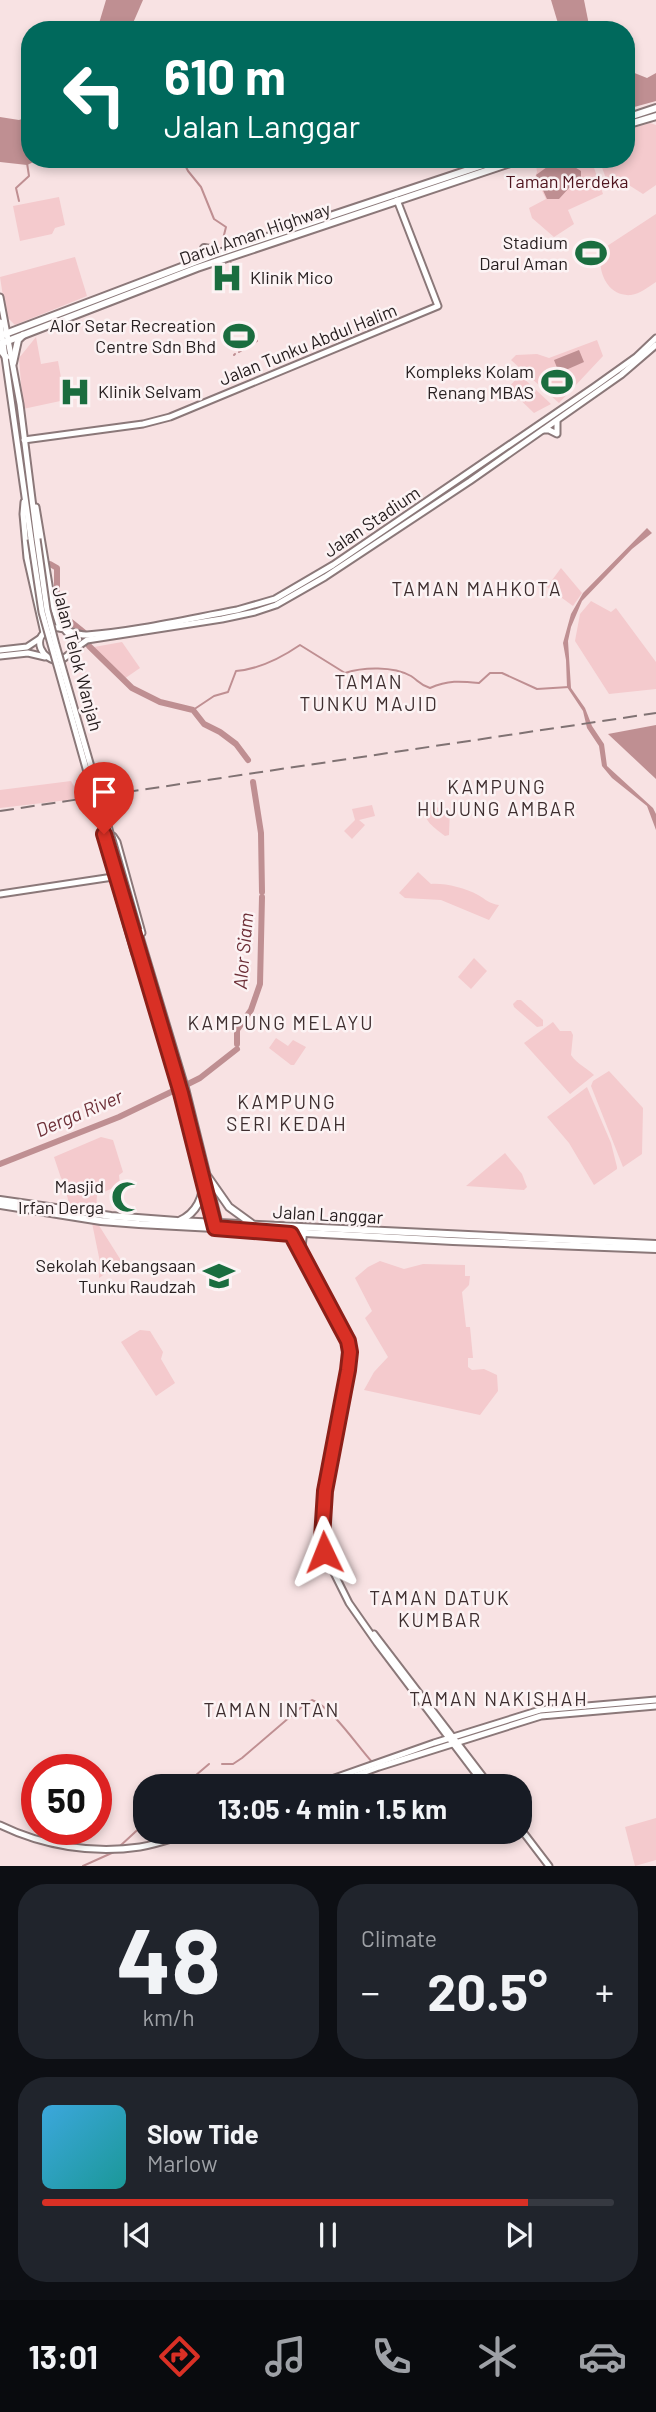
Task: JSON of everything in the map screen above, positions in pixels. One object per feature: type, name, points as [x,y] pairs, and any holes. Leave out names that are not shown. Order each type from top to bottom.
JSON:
[{"type":"main road","points":[[635,115],[656,108]]},
{"type":"main road","points":[[635,122],[656,116]]},
{"type":"main road","points":[[646,119],[656,122]]},
{"type":"main road","name":"Darul Aman Highway","points":[[3,334],[213,254],[474,168]]},
{"type":"main road","name":"Darul Aman Highway","points":[[3,334],[24,334],[197,268],[495,168]]},
{"type":"main road","name":"Jalan Tunku Abdul Halim","points":[[24,440],[143,424],[170,417],[438,306],[397,200]]},
{"type":"main road","points":[[204,247],[210,249],[213,254]]},
{"type":"main road","name":"Jalan Telok Wanjah","points":[[0,297],[3,334],[13,363],[24,440],[34,539]]},
{"type":"main road","points":[[3,334],[6,357]]},
{"type":"main road","points":[[13,363],[18,340],[24,334]]},
{"type":"main road","name":"Jalan Stadium","points":[[62,629],[86,635],[140,627],[246,608],[282,596],[333,565],[526,434],[624,366],[656,338]]},
{"type":"main road","name":"Jalan Stadium","points":[[71,653],[87,640],[222,619],[276,605],[375,544],[543,430],[621,374],[656,345]]},
{"type":"main road","name":"Jalan Telok Wanjah","points":[[6,357],[26,497],[47,610],[206,1177],[217,1226]]},
{"type":"main road","points":[[543,430],[557,434],[557,420]]},
{"type":"main road","points":[[0,656],[28,653],[60,661],[71,653],[72,638],[62,629],[54,611],[30,483]]},
{"type":"main road","points":[[26,497],[23,514],[27,558],[43,634],[40,650],[47,659]]},
{"type":"main road","points":[[0,650],[27,647],[54,628],[62,629]]},
{"type":"main road","points":[[106,835],[113,835],[117,842],[141,928],[145,964],[137,958],[102,839],[106,835]]},
{"type":"main road","points":[[0,894],[113,877]]},
{"type":"main road","points":[[177,1222],[188,1216],[199,1202],[206,1177]]},
{"type":"main road","points":[[206,1177],[229,1207],[254,1225]]},
{"type":"main road","name":"Jalan Langgar","points":[[0,1200],[111,1216],[287,1233],[304,1230]]},
{"type":"main road","name":"Jalan Langgar","points":[[0,1205],[113,1222],[254,1225],[304,1230],[656,1246]]},
{"type":"main road","points":[[304,1230],[304,1259]]},
{"type":"main road","points":[[287,1233],[295,1239],[344,1333],[350,1352],[325,1491],[323,1546],[342,1590],[368,1630],[380,1641],[479,1774]]},
{"type":"main road","points":[[438,1721],[468,1736],[540,1710],[656,1700]]},
{"type":"main road","points":[[349,1774],[453,1740],[541,1716],[656,1706]]},
{"type":"main road","points":[[435,1746],[440,1735],[438,1721]]},
{"type":"main road","points":[[464,1755],[468,1736]]},
{"type":"main road","points":[[359,1774],[435,1746],[464,1755]]},
{"type":"main road","points":[[0,1825],[40,1840],[100,1850],[145,1844]]},
{"type":"main road","points":[[532,1844],[549,1866]]},
{"type":"green space","name":"Taman Merdeka","points":[[650,123],[656,125],[656,185],[643,194],[624,182],[609,187],[602,168],[635,168],[635,128]]},
{"type":"green space","name":"Taman Merdeka","points":[[536,168],[594,168],[603,194],[568,210],[574,224],[554,237],[532,218],[529,208],[546,199],[535,177]]},
{"type":"green space","points":[[59,197],[65,225],[55,228],[52,234],[20,241],[13,206]]},
{"type":"green space","points":[[656,214],[656,282],[631,295],[611,289],[601,271],[601,257],[598,252]]},
{"type":"green space","points":[[75,257],[87,296],[15,325],[6,316],[0,277]]},
{"type":"green space","points":[[36,337],[41,364],[58,361],[65,400],[23,409],[19,358]]},
{"type":"green space","name":"Kompleks Kolam Renang MBAS","points":[[597,340],[603,356],[559,403],[511,360],[516,355],[537,354],[549,358]]},
{"type":"green space","points":[[520,375],[551,404],[534,413],[508,388]]},
{"type":"green space","points":[[561,568],[582,593],[573,606],[547,587]]},
{"type":"green space","points":[[591,601],[611,612],[616,608],[656,662],[656,689],[609,694],[575,641],[580,614]]},
{"type":"green space","points":[[122,642],[140,668],[124,679],[94,647]]},
{"type":"green space","points":[[71,781],[75,788],[82,786],[85,798],[0,808],[0,790]]},
{"type":"green space","points":[[372,805],[375,816],[359,820],[365,825],[352,839],[344,831],[355,820],[352,809]]},
{"type":"green space","points":[[426,807],[450,808],[449,835],[445,836],[430,823],[425,816]]},
{"type":"green space","points":[[418,872],[431,884],[461,888],[499,905],[489,920],[441,900],[405,898],[399,893]]},
{"type":"green space","points":[[474,958],[487,971],[471,989],[458,977]]},
{"type":"green space","points":[[521,1000],[543,1020],[543,1026],[537,1027],[514,1007],[513,1004]]},
{"type":"green space","points":[[553,1022],[560,1031],[571,1031],[571,1055],[594,1075],[570,1094],[524,1043]]},
{"type":"green space","points":[[276,1038],[288,1046],[293,1040],[306,1047],[294,1065],[269,1048]]},
{"type":"green space","points":[[609,1071],[643,1108],[642,1154],[623,1167],[591,1086],[593,1081]]},
{"type":"green space","points":[[587,1087],[611,1143],[617,1167],[594,1185],[569,1143],[547,1117]]},
{"type":"green space","points":[[101,1137],[113,1140],[123,1172],[119,1175],[120,1185],[97,1195],[96,1210],[70,1207],[66,1184],[61,1178],[54,1157]]},
{"type":"green space","points":[[505,1153],[522,1174],[527,1187],[524,1190],[466,1186]]},
{"type":"green space","points":[[92,1223],[98,1224],[122,1262],[99,1278],[100,1262]]},
{"type":"green space","points":[[380,1261],[404,1269],[423,1264],[465,1265],[465,1276],[470,1276],[469,1285],[462,1292],[466,1327],[470,1327],[473,1358],[468,1358],[468,1367],[472,1370],[484,1369],[497,1375],[498,1391],[480,1415],[364,1390],[374,1372],[388,1357],[365,1318],[372,1311],[355,1278]]},
{"type":"green space","points":[[140,1330],[150,1331],[163,1352],[161,1359],[175,1383],[156,1396],[121,1342]]},
{"type":"green space","points":[[656,1818],[656,1860],[635,1866],[625,1827]]},
{"type":"shaded area","points":[[106,0],[143,0],[134,21],[100,21]]},
{"type":"shaded area","points":[[551,0],[584,0],[588,21],[557,21]]},
{"type":"shaded area","points":[[635,73],[647,78],[656,73],[656,101],[635,107]]},
{"type":"shaded area","points":[[0,117],[21,119],[21,164],[0,162]]},
{"type":"shaded area","points":[[546,168],[576,168],[581,171],[581,183],[569,188],[559,199],[547,199],[536,175]]},
{"type":"shaded area","points":[[579,350],[584,362],[559,373],[554,360]]},
{"type":"shaded area","points":[[647,528],[652,533],[632,549],[582,601],[568,641],[571,688],[604,744],[607,766],[653,808],[656,814],[656,830],[647,806],[612,778],[602,766],[599,746],[587,728],[583,711],[567,687],[563,643],[571,614],[583,593]]},
{"type":"shaded area","points":[[656,725],[656,779],[608,734]]},
{"type":"waterway","points":[[19,201],[16,188],[29,176],[28,168]]},
{"type":"waterway","points":[[186,168],[201,187],[214,219],[226,227],[223,239],[225,246]]},
{"type":"waterway","points":[[230,261],[233,269]]},
{"type":"waterway","points":[[239,352],[257,341],[255,338]]},
{"type":"waterway","name":"Alor Siam","points":[[43,566],[50,564],[57,568],[57,606],[60,613],[86,634]]},
{"type":"waterway","points":[[193,710],[214,696],[228,692],[236,671],[270,662],[300,645],[345,673],[369,669],[396,670],[430,688],[454,682],[479,683],[490,673],[502,673],[537,689],[569,687]]},
{"type":"waterway","name":"Alor Siam","points":[[89,646],[132,688],[160,702],[193,710],[204,724],[236,744],[248,760]]},
{"type":"waterway","name":"Alor Siam","points":[[253,782],[261,833],[262,892]]},
{"type":"waterway","name":"Alor Siam","points":[[237,1044],[237,1030],[251,1010],[260,984],[262,897]]},
{"type":"waterway","name":"Alor Siam","points":[[186,1085],[200,1078],[237,1049]]},
{"type":"waterway","name":"Derga River","points":[[0,1164],[119,1117],[171,1092]]},
{"type":"waterway","points":[[222,1764],[233,1764],[242,1758],[312,1700],[336,1719],[373,1763]]},
{"type":"waterway","points":[[197,1774],[209,1764]]},
{"type":"waterway","points":[[120,1846],[133,1834]]},
{"type":"waterway","points":[[83,1866],[114,1852]]},
{"type":"railway","points":[[0,811],[656,713]]},
{"type":"place","name":"Stadium Darul Aman","points":[[591,253]]},
{"type":"place","name":"Klinik Mico","points":[[227,278]]},
{"type":"place","name":"Alor Setar Recreation Centre Sdn Bhd","points":[[239,336]]},
{"type":"place","name":"Kompleks Kolam Renang MBAS","points":[[557,382]]},
{"type":"place","name":"Klinik Selvam","points":[[75,392]]},
{"type":"place","name":"Masjid Irfan Derga","points":[[127,1197]]},
{"type":"place","name":"Sekolah Kebangsaan Tunku Raudzah","points":[[219,1276]]},
{"type":"district","name":"TAMAN MAHKOTA","points":[[477,589]]},
{"type":"district","name":"TAMAN TUNKU MAJID","points":[[369,693]]},
{"type":"district","name":"KAMPUNG HUJUNG AMBAR","points":[[497,798]]},
{"type":"district","name":"KAMPUNG MELAYU","points":[[281,1023]]},
{"type":"district","name":"KAMPUNG SERI KEDAH","points":[[287,1113]]},
{"type":"district","name":"TAMAN DATUK KUMBAR","points":[[440,1609]]},
{"type":"district","name":"TAMAN NAKISHAH","points":[[499,1699]]},
{"type":"district","name":"TAMAN INTAN","points":[[272,1710]]},
{"type":"route","points":[[104,834],[181,1093],[215,1228],[291,1234],[348,1341],[348,1370],[325,1491],[322,1538],[324,1552]]}]
